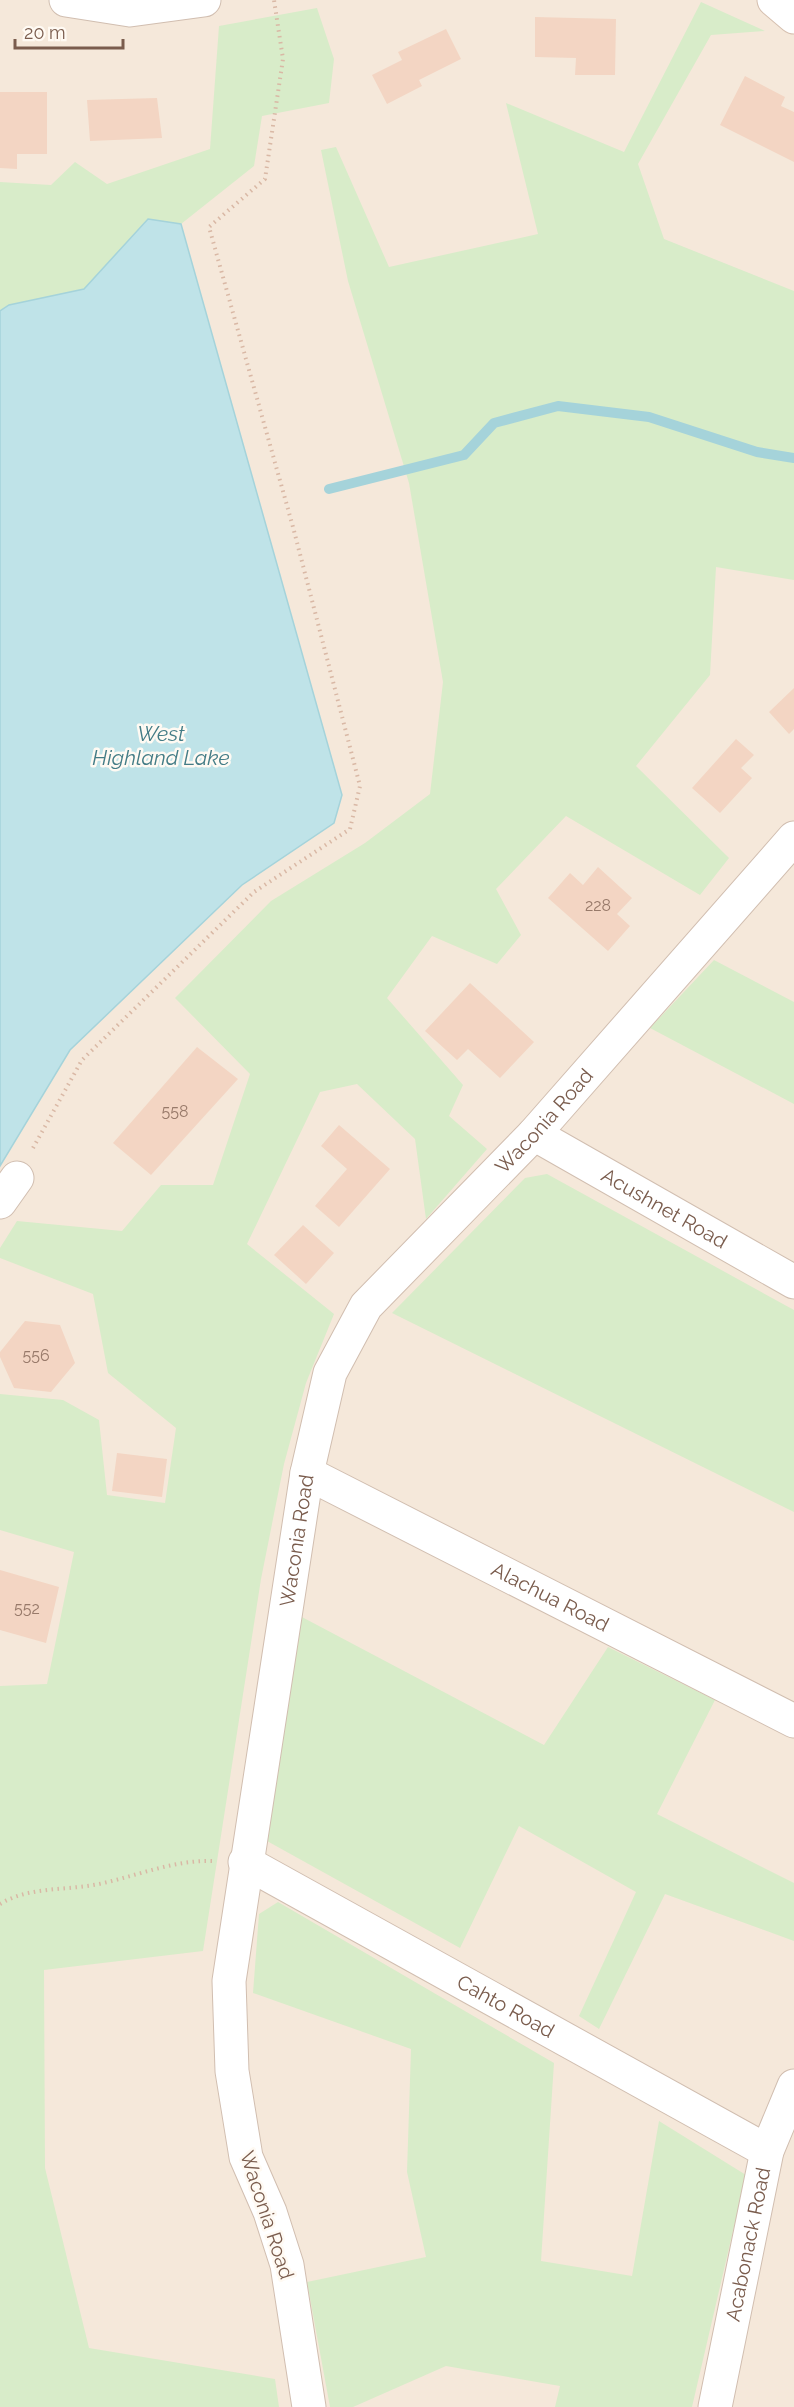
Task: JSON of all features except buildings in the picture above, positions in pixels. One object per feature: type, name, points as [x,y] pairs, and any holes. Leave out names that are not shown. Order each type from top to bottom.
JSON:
[{"type":"street","points":[[66,0],[130,10],[204,0]]},
{"type":"street","points":[[774,0],[794,17]]},
{"type":"street","name":"Waconia Road","points":[[309,2407],[287,2265],[270,2212],[246,2157],[232,2071],[229,1981],[245,1862],[307,1473],[330,1373],[366,1306],[534,1134],[794,838]]},
{"type":"street","name":"Acushnet Road","points":[[534,1134],[794,1282]]},
{"type":"street","name":"Alachua Road","points":[[307,1473],[794,1721]]},
{"type":"street","name":"Cahto Road","points":[[245,1862],[767,2151]]},
{"type":"street","name":"Acabonack Road","points":[[715,2407],[767,2151],[794,2086]]},
{"type":"path","points":[[8,1190],[82,1060],[254,892],[350,829],[360,786],[294,527],[209,226],[265,179],[283,59],[274,0]]},
{"type":"path","points":[[0,1904],[16,1894],[98,1885],[189,1860],[245,1862]]},
{"type":"shaded area","points":[[0,0],[794,0],[794,2407],[0,2407]]},
{"type":"green space","points":[[701,2],[765,31],[711,35],[638,164],[664,239],[794,291],[794,580],[716,567],[710,675],[636,766],[729,858],[700,895],[566,816],[496,889],[521,935],[497,964],[432,936],[387,998],[463,1085],[449,1116],[487,1149],[426,1219],[415,1139],[357,1084],[320,1092],[247,1244],[334,1314],[306,1383],[284,1464],[261,1579],[203,1951],[44,1970],[45,2168],[89,2348],[275,2379],[279,2407],[0,2407],[0,1686],[47,1684],[74,1552],[0,1530],[0,1394],[63,1400],[99,1420],[107,1495],[165,1503],[176,1428],[108,1373],[93,1294],[0,1258],[0,1248],[17,1221],[122,1231],[161,1185],[213,1185],[250,1074],[175,998],[271,901],[365,843],[430,794],[443,682],[409,483],[348,281],[321,150],[336,147],[389,267],[538,234],[506,103],[624,152]]},
{"type":"green space","points":[[317,8],[334,59],[329,103],[262,116],[254,166],[181,224],[148,220],[84,289],[9,305],[0,311],[0,182],[51,185],[75,162],[107,184],[210,149],[219,26]]},
{"type":"green space","points":[[714,960],[794,1002],[794,1104],[650,1028]]},
{"type":"green space","points":[[547,1174],[794,1310],[794,1512],[392,1313],[525,1178]]},
{"type":"green space","points":[[300,1616],[544,1745],[608,1647],[715,1700],[657,1814],[794,1883],[794,1941],[665,1894],[599,2029],[579,2016],[636,1892],[519,1826],[460,1948],[267,1841]]},
{"type":"green space","points":[[278,1902],[554,2063],[541,2261],[632,2276],[659,2121],[746,2175],[692,2407],[555,2407],[560,2386],[446,2366],[353,2407],[330,2407],[307,2282],[426,2257],[407,2172],[411,2049],[253,1993],[259,1914]]},
{"type":"water","name":"West Highland Lake","points":[[148,219],[181,224],[342,795],[334,823],[242,885],[70,1050],[0,1166],[0,311],[9,305],[84,289]]},
{"type":"waterway","points":[[329,489],[464,455],[494,423],[558,406],[649,417],[757,452],[794,458]]}]
